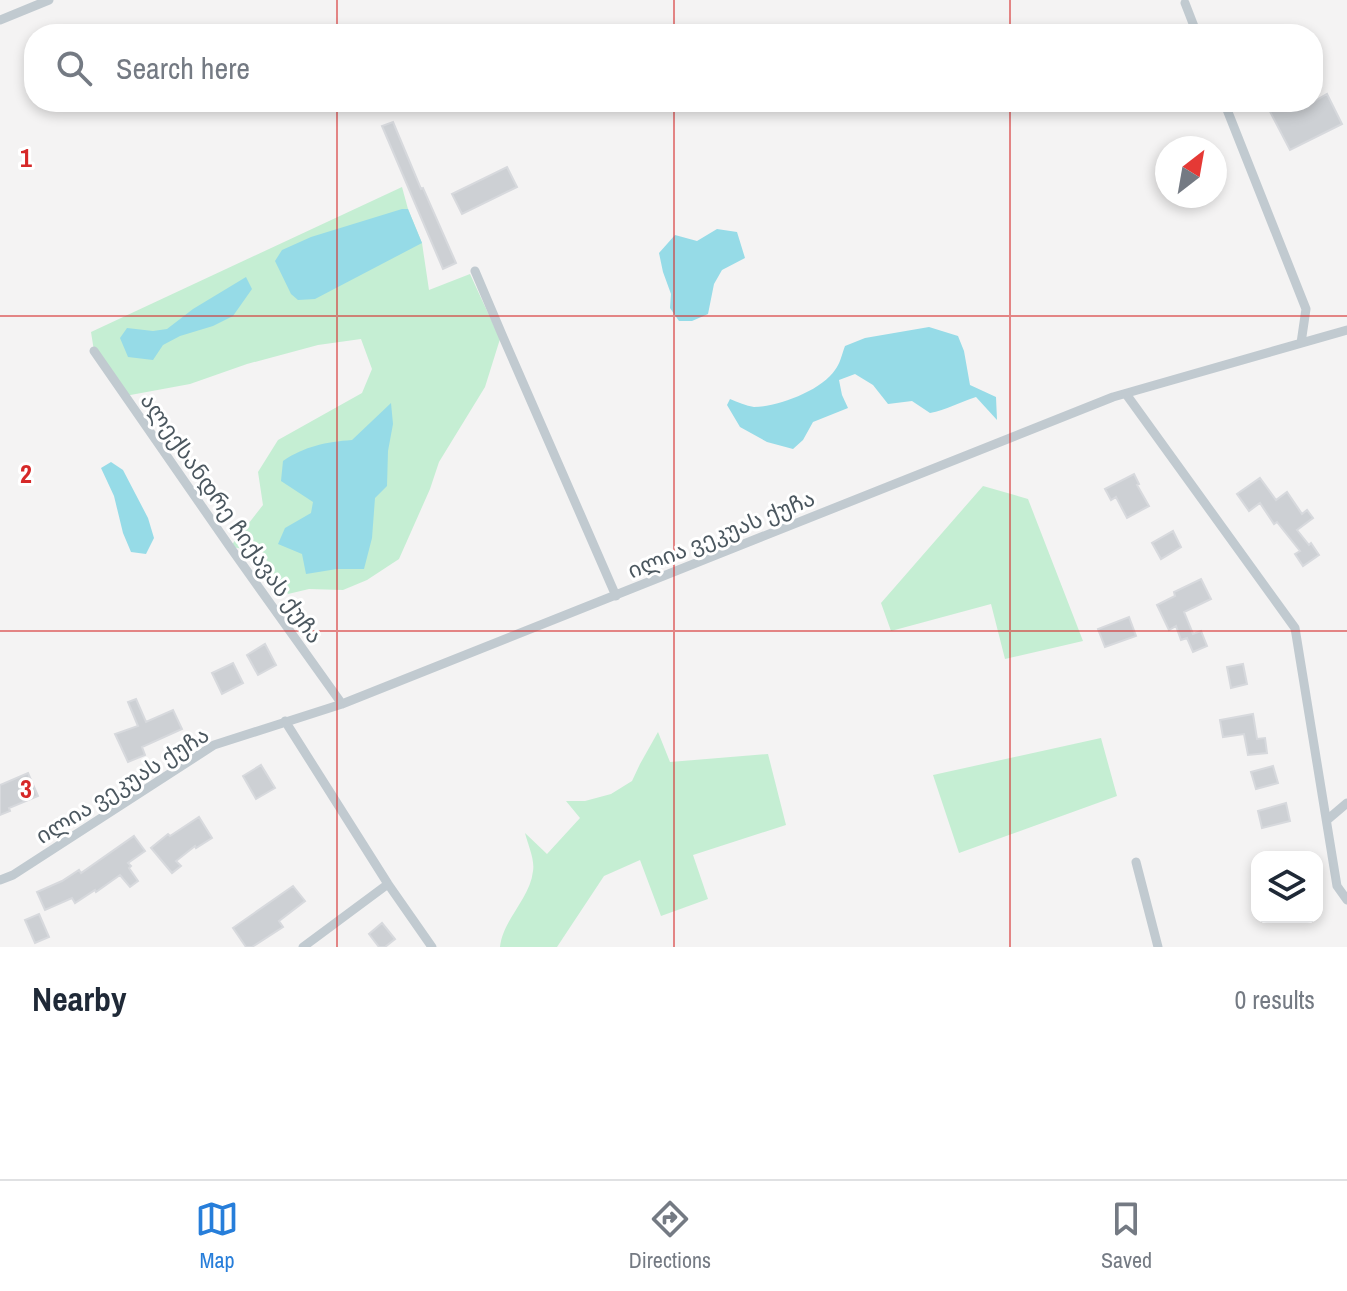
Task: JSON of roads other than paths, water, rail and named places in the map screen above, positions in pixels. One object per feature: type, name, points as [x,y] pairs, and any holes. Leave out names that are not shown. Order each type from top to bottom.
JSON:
[{"type":"street","points":[[0,20],[49,0]]},
{"type":"street","points":[[1185,3],[1193,24]]},
{"type":"street","points":[[1228,112],[1306,309],[1301,343]]},
{"type":"street","points":[[475,271],[616,596]]},
{"type":"street","name":"ილია ვეკუას ქუჩა","points":[[0,880],[13,875],[214,745],[342,704],[1126,394],[1347,330]]},
{"type":"street","name":"ალექსანდრე ჩიქავას ქუჩა","points":[[94,351],[342,704]]},
{"type":"street","points":[[1126,394],[1295,628],[1337,886],[1347,900]]},
{"type":"street","points":[[285,721],[388,884],[432,947]]},
{"type":"street","points":[[1327,820],[1347,803]]},
{"type":"street","points":[[1136,862],[1158,947]]},
{"type":"street","points":[[303,947],[388,884]]},
{"type":"water","points":[[408,209],[422,243],[315,299],[298,300],[291,294],[275,261],[282,250],[311,237]]},
{"type":"water","points":[[717,229],[737,232],[745,258],[722,270],[714,284],[708,314],[692,321],[679,321],[670,308],[671,294],[659,253],[675,235],[697,241]]},
{"type":"water","points":[[246,277],[252,289],[233,316],[163,345],[153,360],[128,357],[120,338],[127,328],[167,329],[193,309]]},
{"type":"water","points":[[929,327],[958,336],[970,385],[996,397],[997,420],[976,397],[930,413],[912,401],[888,404],[873,385],[855,374],[839,380],[848,408],[813,422],[803,440],[793,449],[767,442],[740,427],[727,405],[730,399],[751,406],[787,401],[829,377],[838,365],[845,346],[865,338]]},
{"type":"water","points":[[391,403],[393,424],[387,486],[375,498],[372,538],[364,569],[306,574],[302,554],[278,544],[285,528],[311,513],[313,502],[281,481],[283,461],[316,446],[352,440]]},
{"type":"water","points":[[111,462],[123,470],[148,518],[154,538],[146,554],[131,552],[123,533],[114,496],[101,468]]}]
